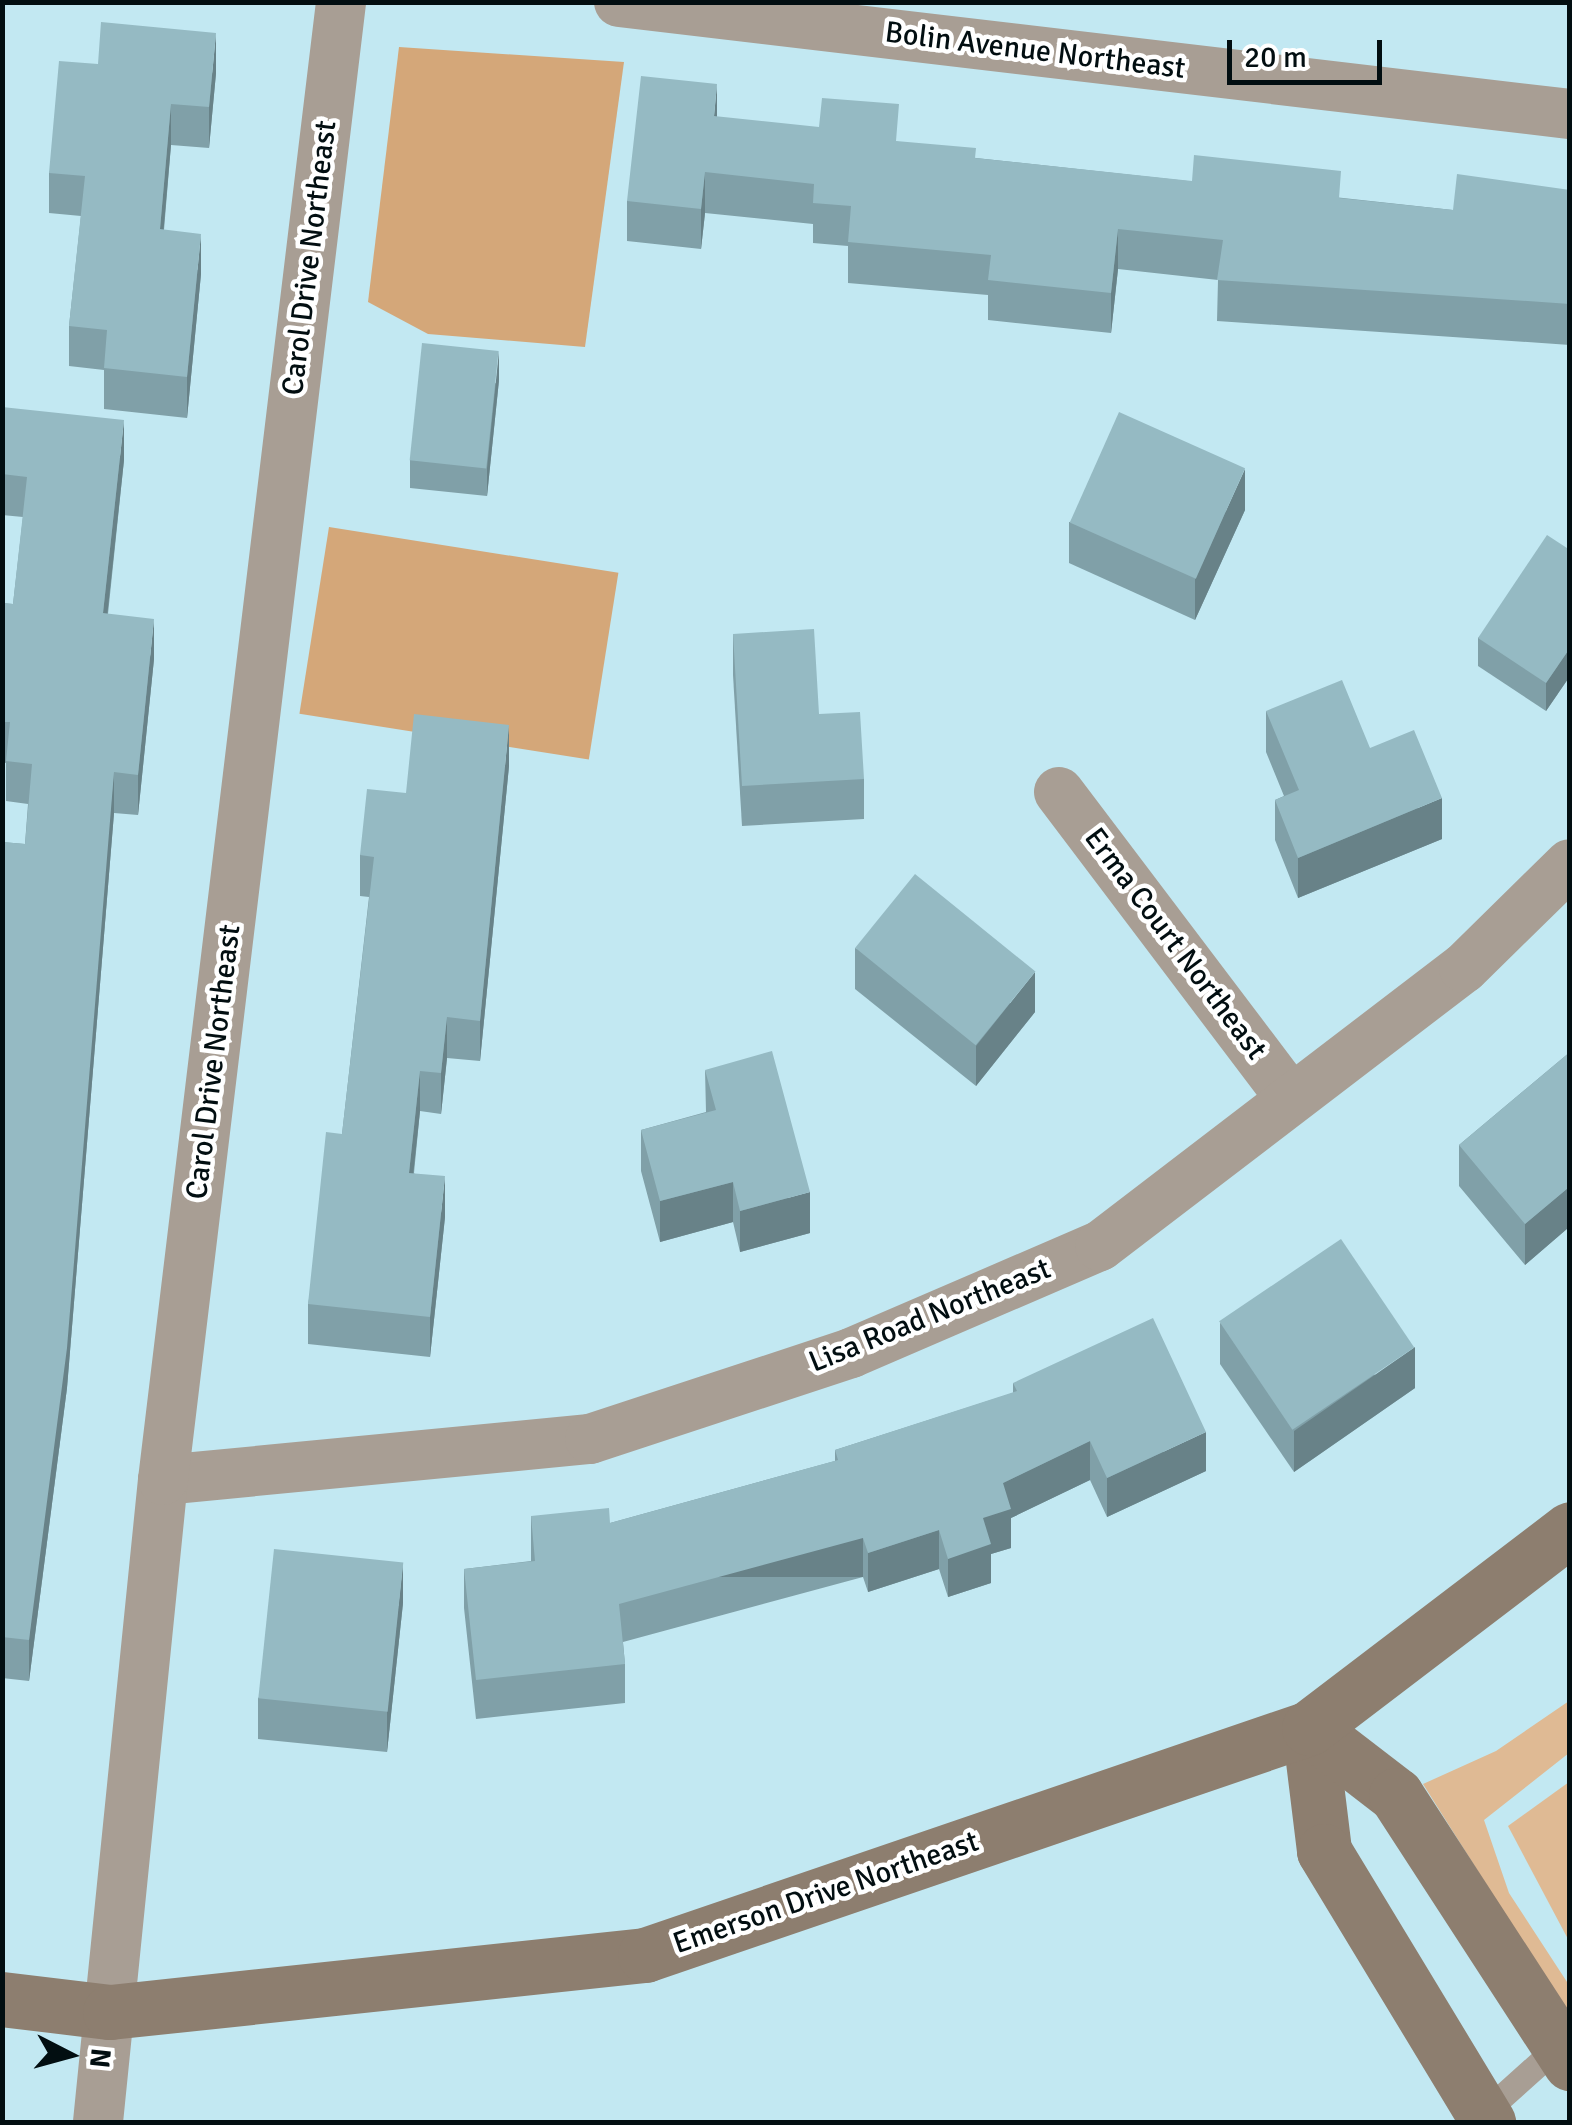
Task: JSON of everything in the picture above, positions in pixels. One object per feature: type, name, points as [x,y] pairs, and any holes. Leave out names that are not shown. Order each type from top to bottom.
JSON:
[{"type":"street","name":"Carol Drive Northeast","points":[[98,2122],[164,1480],[340,2]]},
{"type":"street","name":"Bolin Avenue Northeast","points":[[619,2],[1570,114]]},
{"type":"street","name":"Erma Court Northeast","points":[[1059,792],[1290,1097]]},
{"type":"street","name":"Lisa Road Northeast","points":[[164,1480],[590,1439],[852,1353],[1100,1246],[1290,1097],[1464,968],[1570,864]]},
{"type":"street","name":"Emerson Drive Northeast","points":[[2,1998],[110,2012],[645,1955],[1309,1728],[1570,1529]]},
{"type":"street","points":[[1309,1728],[1396,1795],[1563,2055]]},
{"type":"street","points":[[1309,1728],[1324,1851],[1481,2120]]},
{"type":"lane","points":[[1481,2120],[1563,2055]]},
{"type":"shaded area","points":[[399,47],[624,62],[585,347],[428,334],[368,302]]},
{"type":"shaded area","points":[[329,527],[618,573],[589,760],[299,714]]},
{"type":"shaded area","points":[[1569,1701],[1569,1753],[1484,1820],[1509,1893],[1569,1985],[1569,2016],[1423,1784],[1496,1751]]},
{"type":"shaded area","points":[[1569,1782],[1569,1941],[1508,1826]]},
{"type":"building","points":[[101,22],[216,33],[209,107],[171,104],[160,229],[201,234],[187,377],[104,368],[107,330],[69,326],[85,176],[49,173],[59,61],[98,64]]},
{"type":"building","points":[[641,76],[717,84],[714,116],[819,127],[822,98],[899,104],[896,141],[976,148],[975,158],[1192,181],[1194,155],[1341,171],[1339,198],[1453,210],[1457,174],[1570,190],[1570,304],[1217,280],[1223,240],[1118,229],[1111,293],[988,280],[991,255],[848,242],[851,206],[813,203],[814,184],[705,172],[701,209],[627,201]]},
{"type":"building","points":[[422,343],[499,351],[486,468],[410,460]]},
{"type":"building","points":[[2,407],[124,420],[103,613],[154,619],[138,775],[114,772],[67,1348],[29,1640],[2,1637],[2,842],[25,844],[32,764],[6,761],[10,722],[2,722],[2,603],[13,604],[27,477],[2,474]]},
{"type":"building","points":[[1119,412],[1245,468],[1196,579],[1070,523]]},
{"type":"building","points":[[1547,535],[1570,550],[1570,648],[1546,683],[1478,638]]},
{"type":"building","points":[[814,629],[819,714],[860,712],[864,779],[742,786],[733,634]]},
{"type":"building","points":[[1342,680],[1370,748],[1414,730],[1442,798],[1298,858],[1275,800],[1299,790],[1266,711]]},
{"type":"building","points":[[414,714],[509,725],[480,1021],[447,1017],[441,1073],[420,1071],[409,1173],[445,1176],[430,1317],[308,1304],[326,1132],[342,1134],[374,857],[360,855],[367,789],[406,793]]},
{"type":"building","points":[[915,874],[1035,972],[976,1045],[855,948]]},
{"type":"building","points":[[772,1051],[810,1192],[740,1211],[733,1182],[660,1201],[641,1130],[716,1110],[705,1070]]},
{"type":"building","points":[[1570,1052],[1570,1189],[1525,1224],[1459,1145]]},
{"type":"building","points":[[1341,1239],[1414,1348],[1292,1430],[1219,1321]]},
{"type":"building","points":[[1153,1318],[1206,1432],[1107,1478],[1090,1441],[1003,1483],[1011,1509],[983,1518],[991,1544],[948,1559],[939,1530],[868,1553],[863,1538],[619,1604],[625,1664],[476,1680],[464,1569],[535,1561],[531,1516],[609,1508],[610,1523],[838,1460],[835,1450],[1017,1391],[1013,1383]]},
{"type":"building","points":[[274,1549],[403,1563],[388,1712],[258,1698]]}]
